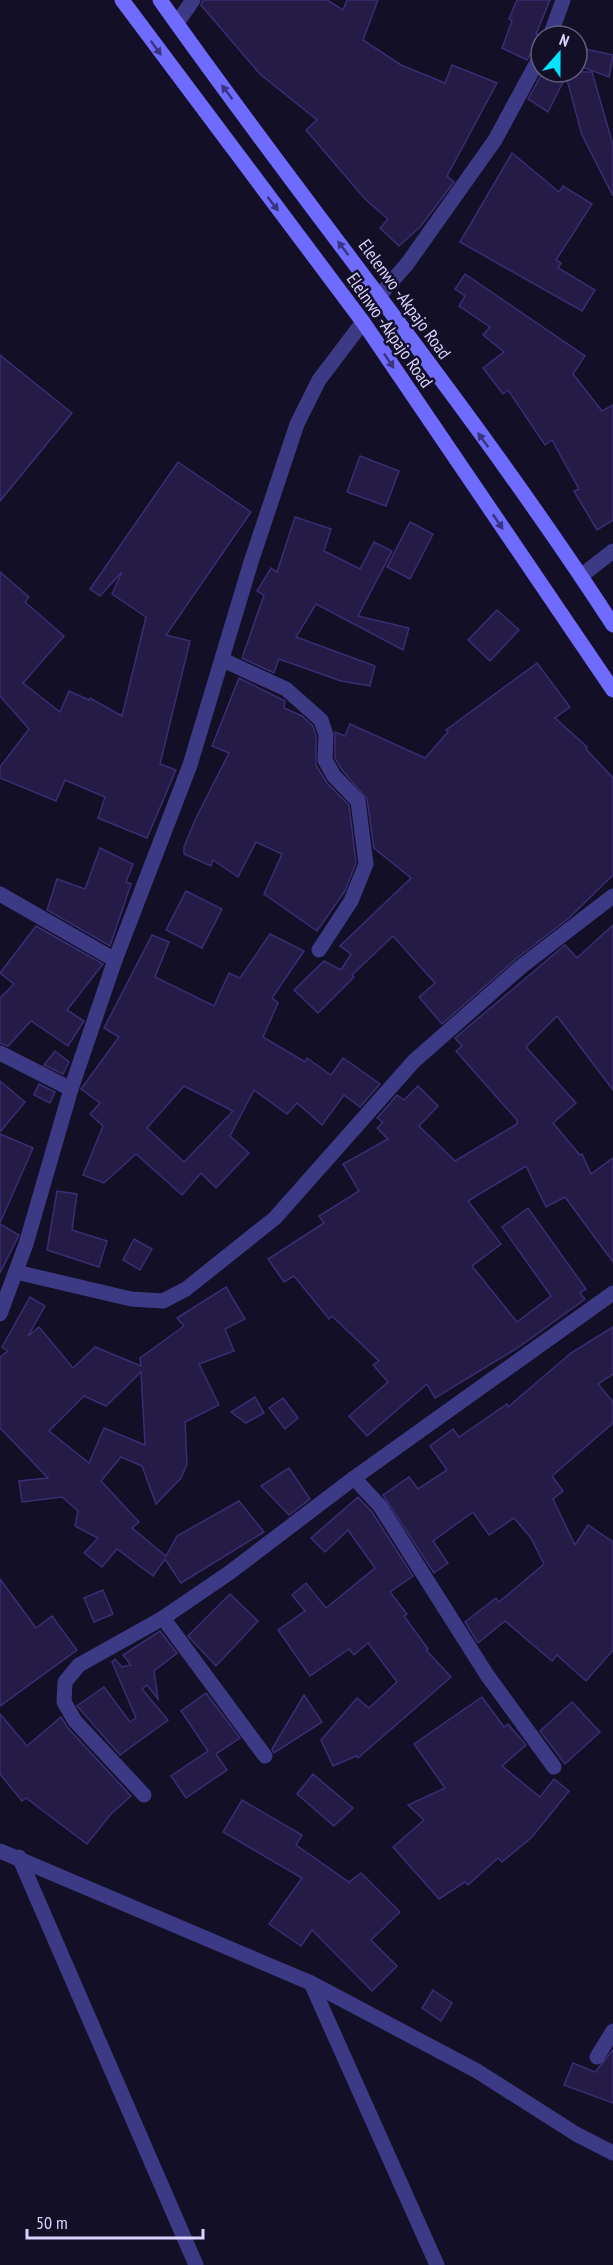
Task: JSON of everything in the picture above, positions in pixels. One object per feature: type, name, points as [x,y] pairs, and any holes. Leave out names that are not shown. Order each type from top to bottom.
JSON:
[{"type":"main road","name":"Elelnwo -Akpajo Road","points":[[122,0],[363,322],[613,690]]},
{"type":"main road","name":"Elelenwo -Akpajo Road","points":[[160,0],[379,296],[581,576],[613,625]]},
{"type":"street","points":[[177,23],[193,0]]},
{"type":"street","points":[[554,24],[563,0]]},
{"type":"street","points":[[379,296],[407,264],[495,140],[529,77]]},
{"type":"street","points":[[0,1314],[16,1272],[71,1089],[115,960],[190,765],[251,562],[297,424],[319,380],[363,322]]},
{"type":"street","points":[[581,576],[613,551]]},
{"type":"street","points":[[223,660],[286,689],[321,720],[326,735],[326,760],[334,776],[358,801],[366,864],[351,901],[319,950]]},
{"type":"street","points":[[0,894],[115,960]]},
{"type":"street","points":[[16,1272],[131,1299],[162,1301],[186,1289],[275,1218],[414,1061],[522,966],[613,896]]},
{"type":"street","points":[[0,1053],[71,1089]]},
{"type":"street","points":[[144,1795],[75,1721],[64,1702],[65,1682],[78,1665],[163,1618],[229,1573],[354,1478],[613,1293]]},
{"type":"street","points":[[354,1478],[380,1506],[487,1675],[554,1767]]},
{"type":"street","points":[[163,1618],[265,1756]]},
{"type":"street","points":[[0,1851],[20,1857],[311,1983],[477,2071],[576,2134],[613,2153]]},
{"type":"street","points":[[20,1857],[196,2265]]},
{"type":"street","points":[[311,1983],[437,2265]]},
{"type":"street","points":[[597,2057],[613,2031]]},
{"type":"building","points":[[203,0],[327,0],[343,10],[347,0],[378,0],[363,40],[401,65],[445,83],[452,65],[497,83],[447,176],[454,182],[421,226],[399,246],[380,228],[388,219],[365,199],[306,130],[317,120],[260,74],[201,5]]},
{"type":"building","points":[[517,0],[550,0],[540,24],[529,24],[529,57],[527,60],[502,48],[512,21],[509,19]]},
{"type":"building","points":[[589,50],[613,55],[609,77],[589,70]]},
{"type":"building","points":[[589,72],[592,72],[613,145],[613,196],[582,135],[568,84],[589,84]]},
{"type":"building","points":[[536,84],[562,84],[548,112],[528,99]]},
{"type":"building","points":[[512,153],[559,192],[563,186],[592,204],[556,260],[561,263],[558,268],[595,290],[582,311],[460,242]]},
{"type":"building","points":[[465,274],[585,356],[573,374],[602,411],[613,405],[613,520],[597,530],[574,491],[579,489],[552,440],[545,445],[508,390],[503,394],[483,368],[504,352],[483,335],[490,327],[459,306],[465,296],[455,289]]},
{"type":"building","points":[[0,355],[72,413],[0,501]]},
{"type":"building","points":[[360,456],[399,471],[386,506],[347,492]]},
{"type":"building","points":[[178,462],[251,512],[166,635],[190,641],[160,764],[176,770],[147,838],[98,818],[105,797],[65,780],[56,801],[0,778],[0,767],[29,729],[0,696],[0,572],[29,597],[25,602],[64,636],[23,683],[60,712],[69,691],[89,700],[90,698],[122,716],[146,617],[112,594],[122,572],[100,596],[90,589]]},
{"type":"building","points":[[295,517],[331,529],[324,551],[360,569],[374,542],[392,551],[358,616],[409,628],[403,650],[316,604],[296,637],[375,666],[370,686],[341,681],[279,659],[274,673],[242,658],[264,595],[257,591],[271,568],[277,572]]},
{"type":"building","points":[[410,522],[433,534],[410,579],[387,567]]},
{"type":"building","points":[[497,610],[519,630],[490,661],[468,640]]},
{"type":"building","points":[[537,663],[570,707],[555,718],[587,747],[586,749],[613,778],[613,875],[569,918],[516,959],[442,1024],[419,997],[435,983],[393,936],[352,975],[354,977],[318,1013],[294,990],[324,961],[341,970],[351,954],[340,946],[411,878],[374,848],[367,799],[342,770],[335,758],[335,732],[345,736],[350,724],[425,758],[448,732],[446,730]]},
{"type":"building","points":[[239,678],[285,701],[284,708],[302,716],[313,726],[316,736],[316,765],[327,783],[349,805],[356,863],[345,891],[317,931],[264,894],[282,854],[256,842],[238,877],[213,860],[211,866],[184,854],[184,847],[195,820],[229,753],[212,746]]},
{"type":"building","points":[[100,848],[133,864],[126,882],[131,884],[110,946],[47,910],[57,879],[85,889]]},
{"type":"building","points":[[186,891],[222,909],[202,948],[166,930]]},
{"type":"building","points":[[613,925],[613,1090],[557,1016],[526,1047],[576,1103],[553,1123],[580,1155],[582,1154],[591,1174],[613,1158],[613,1262],[565,1197],[546,1207],[526,1166],[468,1201],[501,1244],[472,1266],[517,1322],[551,1296],[502,1227],[528,1208],[586,1289],[580,1293],[585,1299],[519,1347],[435,1398],[427,1384],[367,1436],[349,1416],[388,1382],[373,1365],[379,1361],[332,1316],[329,1319],[294,1276],[284,1282],[268,1259],[324,1223],[319,1216],[359,1191],[343,1164],[388,1139],[377,1128],[383,1122],[377,1118],[397,1095],[404,1100],[418,1086],[438,1106],[419,1126],[455,1161],[517,1124],[517,1120],[456,1051],[462,1046],[455,1038],[565,945],[577,958]]},
{"type":"building","points":[[36,926],[103,964],[67,1010],[84,1021],[68,1046],[31,1021],[8,1046],[0,1043],[0,998],[14,984],[0,973]]},
{"type":"building","points":[[270,934],[304,951],[272,998],[278,1003],[263,1037],[305,1062],[307,1058],[331,1075],[343,1058],[380,1084],[360,1107],[344,1095],[322,1125],[297,1103],[287,1114],[254,1090],[230,1136],[249,1153],[216,1188],[201,1173],[182,1195],[136,1154],[104,1183],[83,1175],[103,1126],[90,1114],[100,1103],[81,1089],[119,1037],[104,1028],[152,935],[169,942],[155,977],[214,1006],[229,973],[240,978]],"holes":[[[184,1086],[233,1111],[184,1162],[147,1128]]]},
{"type":"building","points":[[55,1051],[69,1062],[63,1074],[44,1065]]},
{"type":"building","points":[[0,1081],[25,1102],[0,1132]]},
{"type":"building","points":[[39,1084],[55,1092],[50,1103],[34,1095]]},
{"type":"building","points":[[0,1134],[33,1148],[0,1223]]},
{"type":"building","points":[[57,1191],[77,1194],[72,1230],[107,1241],[99,1267],[47,1250]]},
{"type":"building","points":[[0,1224],[19,1235],[0,1273]]},
{"type":"building","points":[[134,1239],[152,1249],[140,1270],[123,1260]]},
{"type":"building","points":[[226,1287],[245,1319],[225,1329],[234,1351],[199,1364],[219,1405],[185,1422],[187,1464],[181,1478],[156,1504],[142,1466],[121,1457],[101,1481],[139,1522],[132,1528],[166,1556],[177,1536],[239,1501],[264,1532],[181,1583],[165,1559],[153,1576],[117,1549],[102,1567],[84,1553],[98,1538],[75,1526],[78,1511],[62,1497],[22,1502],[19,1481],[48,1478],[0,1428],[0,1357],[8,1351],[2,1347],[30,1297],[45,1306],[28,1336],[39,1327],[73,1368],[95,1347],[141,1366],[140,1358],[184,1326],[177,1318]],"holes":[[[141,1372],[145,1445],[104,1428],[89,1463],[49,1431],[84,1396],[106,1406]]]},
{"type":"building","points":[[613,1327],[613,1374],[598,1384],[613,1402],[613,1423],[552,1476],[563,1491],[553,1499],[575,1545],[588,1525],[613,1542],[613,1650],[586,1681],[557,1655],[552,1661],[505,1621],[478,1643],[465,1622],[496,1598],[499,1602],[544,1564],[531,1538],[514,1518],[489,1535],[473,1512],[433,1541],[448,1563],[434,1573],[383,1495],[409,1477],[418,1489],[447,1470],[430,1446],[453,1429],[459,1437],[507,1404],[508,1407],[571,1353]]},
{"type":"building","points":[[255,1397],[264,1413],[246,1423],[231,1412]]},
{"type":"building","points":[[283,1398],[298,1418],[285,1429],[269,1408]]},
{"type":"building","points":[[289,1468],[310,1499],[289,1515],[261,1486]]},
{"type":"building","points":[[358,1497],[372,1512],[413,1576],[390,1592],[407,1614],[404,1616],[428,1649],[426,1650],[451,1677],[358,1758],[356,1756],[333,1766],[321,1740],[357,1698],[369,1708],[397,1682],[368,1643],[354,1655],[349,1649],[310,1676],[278,1630],[305,1611],[292,1595],[306,1583],[326,1608],[375,1568],[348,1530],[325,1552],[311,1538]]},
{"type":"building","points":[[0,1579],[36,1628],[52,1616],[77,1650],[0,1706]]},
{"type":"building","points":[[103,1590],[113,1614],[94,1622],[84,1598]]},
{"type":"building","points":[[230,1594],[258,1621],[216,1666],[188,1636]]},
{"type":"building","points":[[160,1631],[177,1653],[154,1671],[158,1699],[147,1685],[142,1689],[168,1720],[120,1755],[77,1706],[104,1687],[130,1722],[136,1718],[112,1662],[115,1659],[122,1667],[131,1665],[123,1655]]},
{"type":"building","points":[[206,1693],[240,1738],[216,1754],[227,1770],[186,1798],[171,1776],[208,1751],[181,1711]]},
{"type":"building","points":[[304,1695],[322,1722],[274,1753],[272,1749]]},
{"type":"building","points":[[482,1697],[504,1727],[508,1724],[526,1745],[502,1766],[540,1797],[554,1779],[569,1791],[532,1837],[502,1862],[498,1858],[468,1885],[465,1882],[439,1899],[393,1847],[424,1820],[408,1805],[445,1788],[414,1744]]},
{"type":"building","points":[[572,1702],[600,1732],[565,1764],[540,1731]]},
{"type":"building","points":[[0,1714],[27,1746],[61,1717],[68,1728],[131,1796],[111,1814],[87,1844],[26,1798],[22,1801],[0,1774]]},
{"type":"building","points":[[313,1774],[353,1808],[334,1826],[297,1794]]},
{"type":"building","points":[[242,1800],[302,1835],[296,1845],[349,1882],[361,1873],[400,1912],[371,1940],[397,1966],[372,1991],[312,1930],[301,1946],[269,1924],[302,1878],[223,1832]]},
{"type":"building","points":[[433,1990],[452,2003],[441,2021],[422,2008]]},
{"type":"building","points":[[613,2050],[613,2103],[564,2085],[573,2063],[595,2072]]}]
